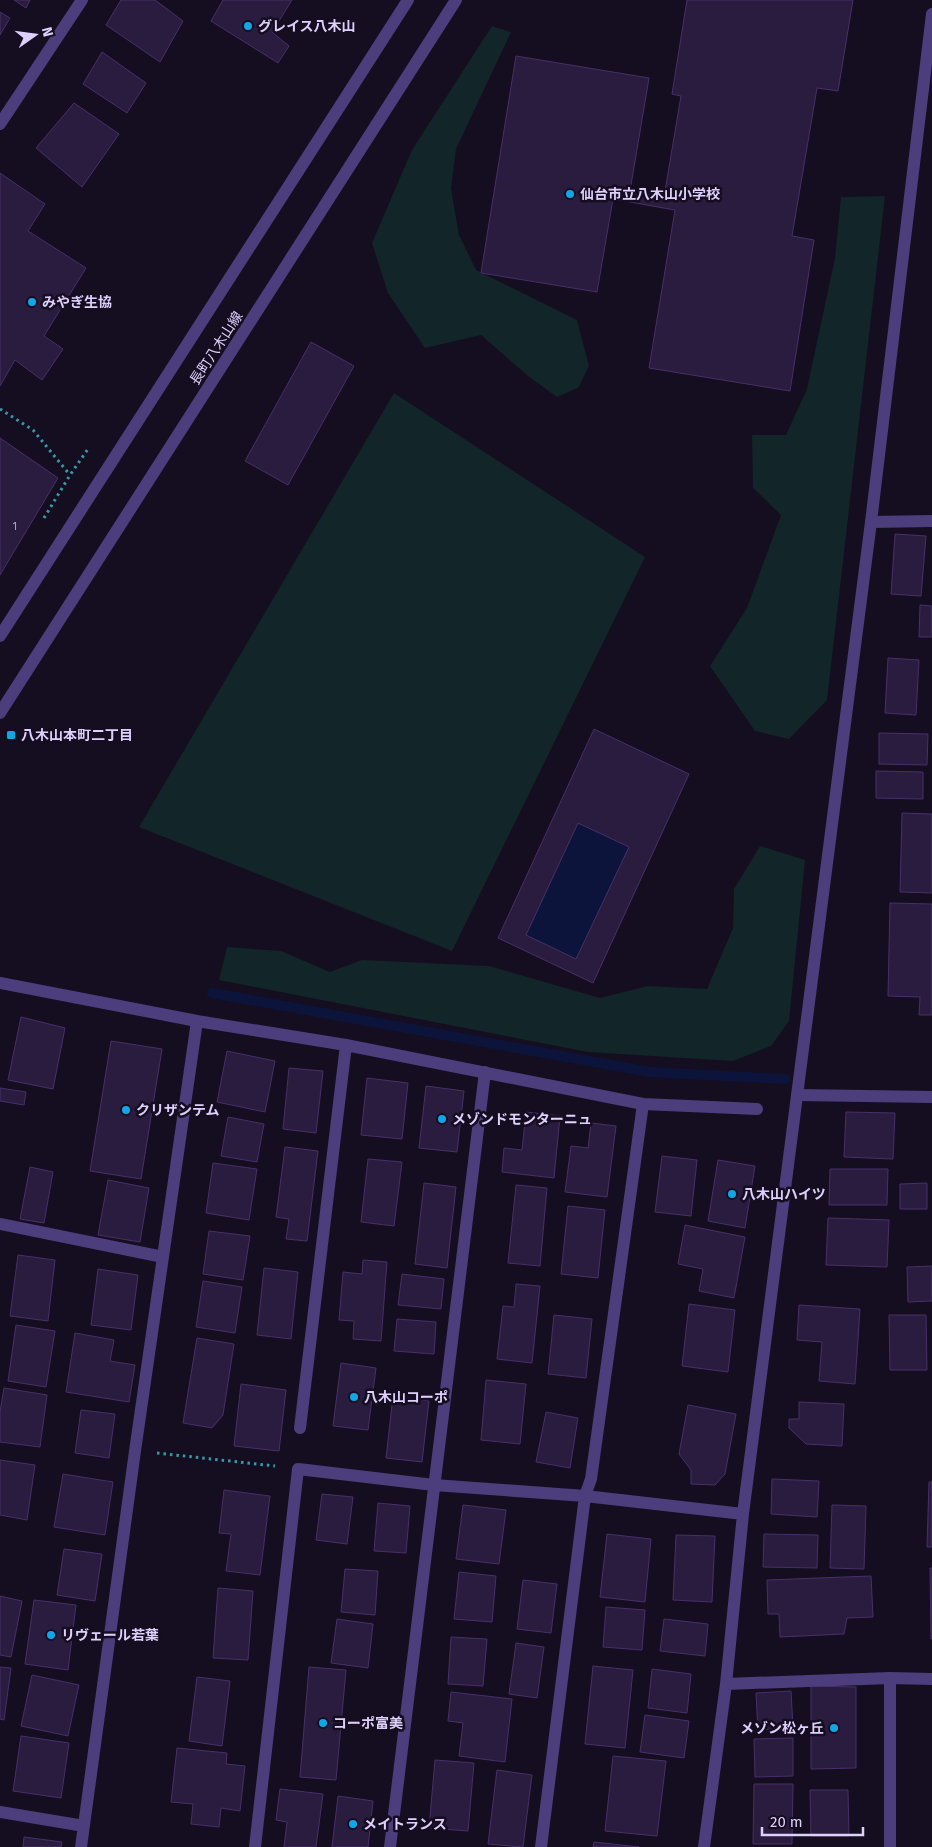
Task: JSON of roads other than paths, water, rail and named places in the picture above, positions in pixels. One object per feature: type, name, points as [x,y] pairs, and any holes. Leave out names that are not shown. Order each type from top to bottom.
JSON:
[{"type":"street","points":[[0,124],[82,0]]},
{"type":"street","points":[[0,636],[408,0]]},
{"type":"street","name":"長町八木山線","points":[[0,713],[456,0]]},
{"type":"street","points":[[704,1847],[726,1684],[742,1514],[870,522],[932,14]]},
{"type":"street","points":[[870,522],[932,521]]},
{"type":"street","points":[[0,983],[197,1021],[346,1045],[643,1104],[757,1108]]},
{"type":"street","points":[[81,1847],[135,1451],[197,1021]]},
{"type":"street","points":[[300,1428],[346,1045]]},
{"type":"street","points":[[390,1847],[485,1072]]},
{"type":"street","points":[[797,1095],[932,1097]]},
{"type":"street","points":[[540,1847],[585,1496],[591,1479],[643,1104]]},
{"type":"street","points":[[0,1224],[163,1257]]},
{"type":"street","points":[[254,1847],[298,1468],[434,1485],[585,1496],[742,1514]]},
{"type":"street","points":[[890,1678],[890,1847]]},
{"type":"street","points":[[726,1684],[932,1678]]},
{"type":"street","points":[[0,1812],[84,1826]]},
{"type":"waterway","points":[[212,993],[650,1072],[785,1079]]},
{"type":"place","name":"グレイス八木山","points":[[248,26]]},
{"type":"place","name":"仙台市立八木山小学校","points":[[570,194]]},
{"type":"place","name":"みやぎ生協","points":[[32,302]]},
{"type":"place","name":"八木山本町二丁目","points":[[11,735]]},
{"type":"place","name":"クリザンテム","points":[[126,1110]]},
{"type":"place","name":"メゾンドモンターニュ","points":[[442,1119]]},
{"type":"place","name":"八木山ハイツ","points":[[732,1194]]},
{"type":"place","name":"八木山コーポ","points":[[354,1397]]},
{"type":"place","name":"リヴェール若葉","points":[[51,1635]]},
{"type":"place","name":"コーポ富美","points":[[323,1723]]},
{"type":"place","name":"メゾン松ヶ丘","points":[[834,1728]]},
{"type":"place","name":"メイトランス","points":[[353,1824]]}]
